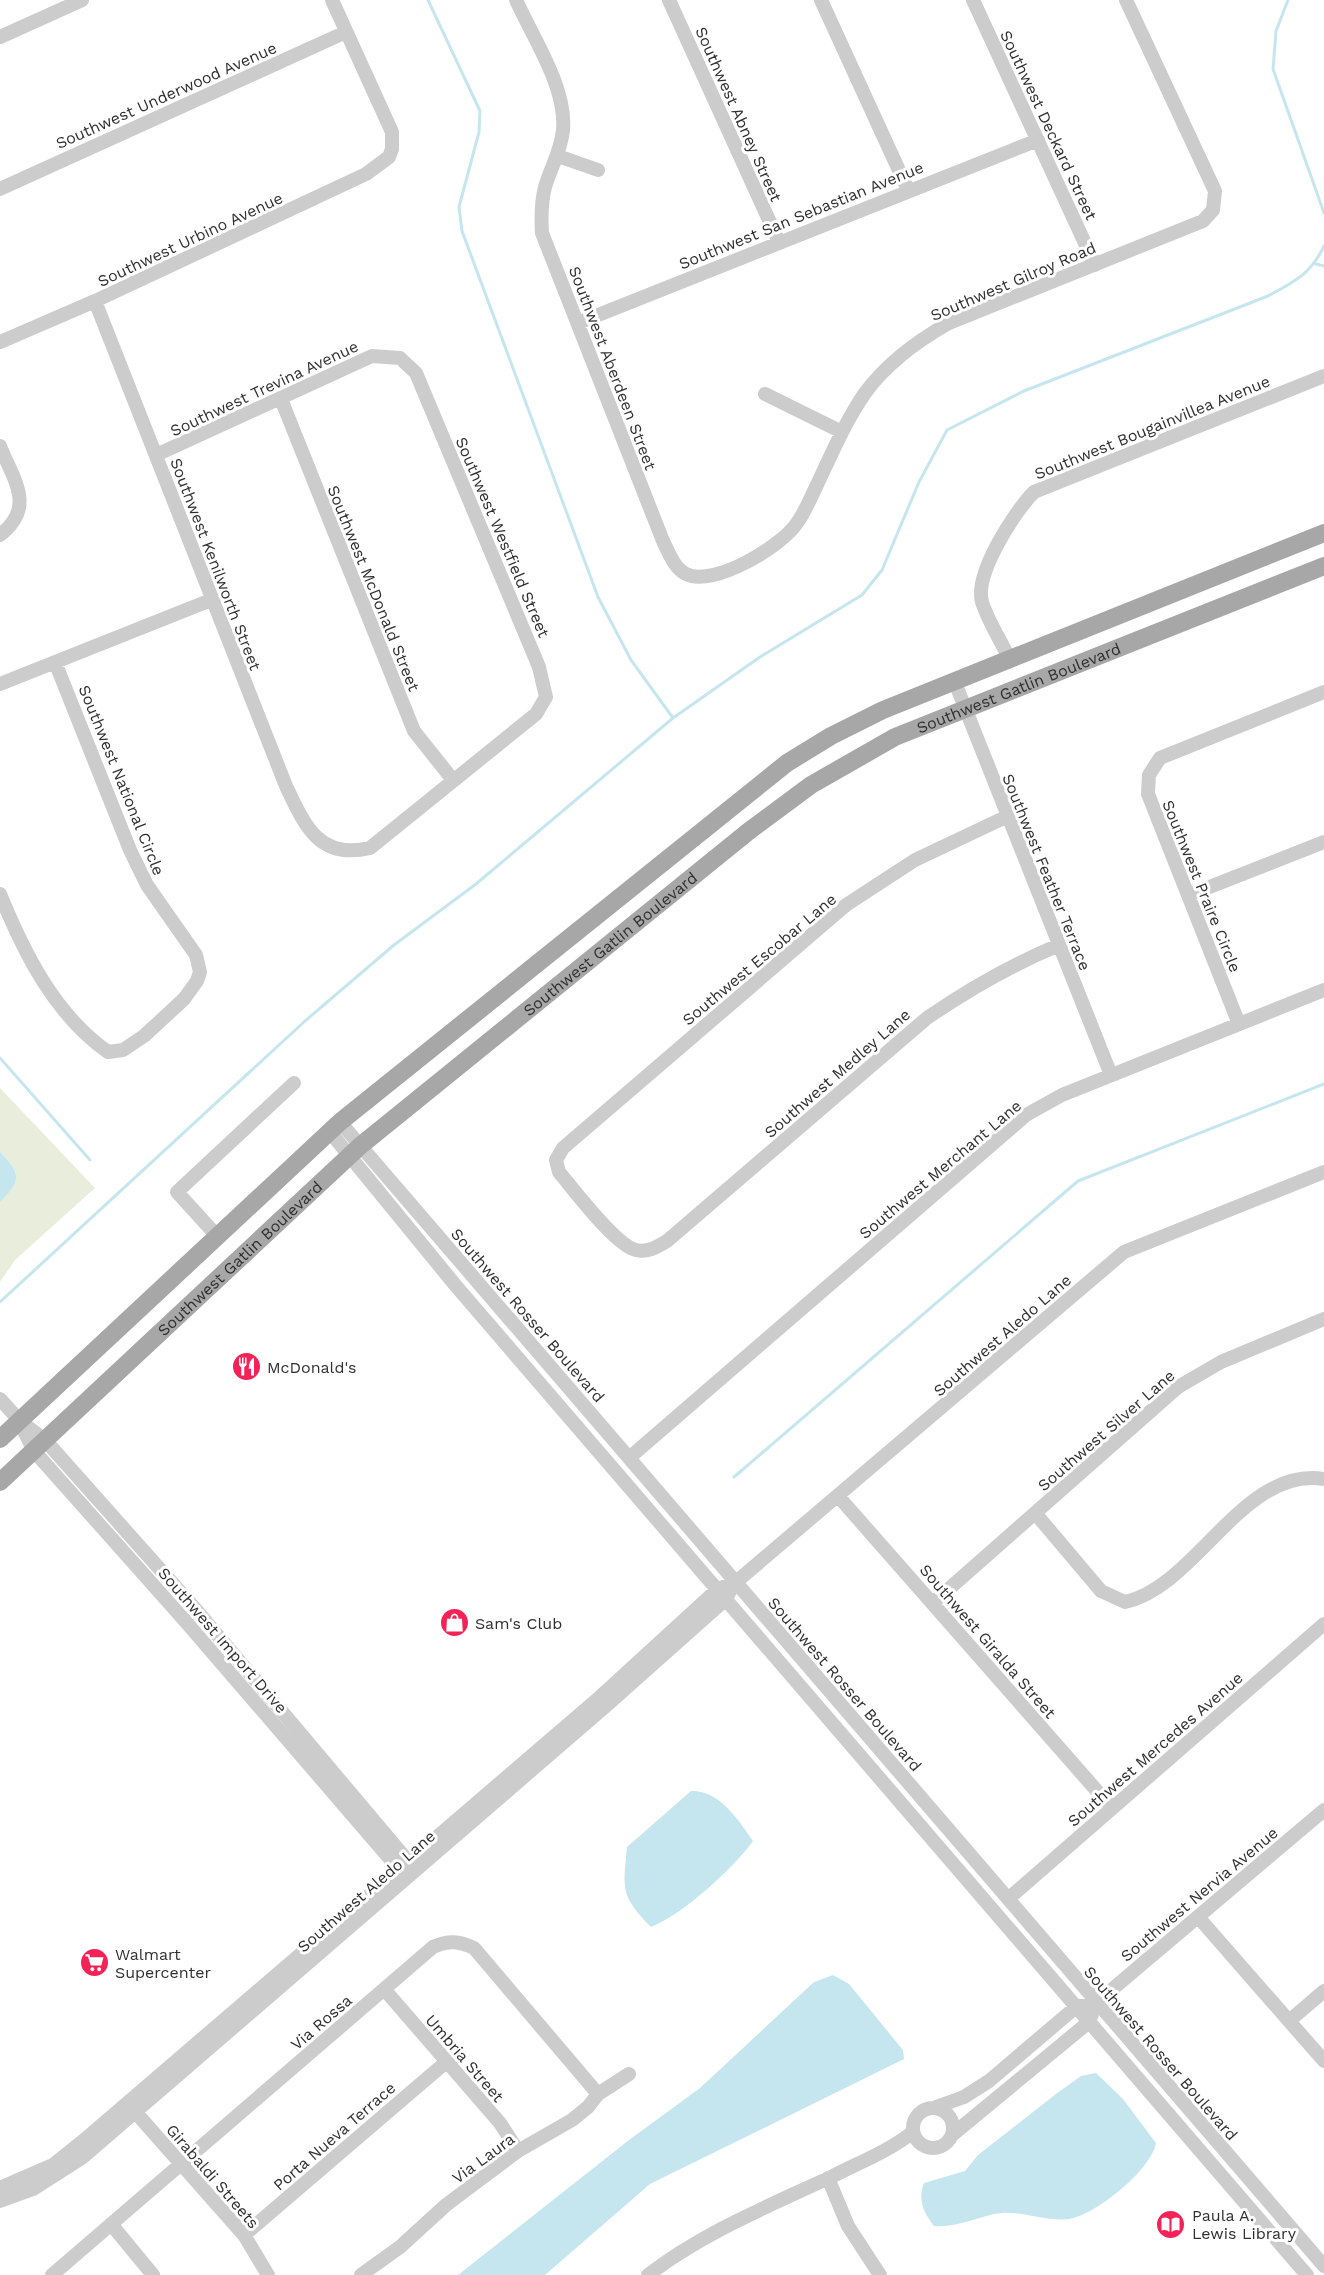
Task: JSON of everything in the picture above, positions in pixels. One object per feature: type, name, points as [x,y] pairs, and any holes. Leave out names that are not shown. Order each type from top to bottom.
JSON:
[{"type":"main road","name":"Southwest Gatlin Boulevard","points":[[0,1439],[335,1127],[787,764],[831,736],[883,710],[1324,533]]},
{"type":"main road","name":"Southwest Gatlin Boulevard","points":[[0,1482],[355,1151],[740,838],[811,785],[895,737],[1324,566]]},
{"type":"street","points":[[0,37],[82,0]]},
{"type":"street","points":[[332,0],[346,32]]},
{"type":"street","name":"Southwest Aberdeen Street","points":[[516,0],[564,107],[563,131],[558,156],[544,193],[541,209],[542,233],[670,556],[685,574],[697,578]]},
{"type":"street","name":"Southwest Abney Street","points":[[669,0],[779,242]]},
{"type":"street","points":[[821,0],[908,190]]},
{"type":"street","name":"Southwest Deckard Street","points":[[973,0],[1095,265]]},
{"type":"street","name":"Southwest Gilroy Road","points":[[697,578],[717,576],[775,545],[788,535],[799,522],[843,432],[866,393],[913,345],[949,323],[1203,221],[1213,210],[1215,191],[1126,0]]},
{"type":"street","name":"Southwest Urbino Avenue","points":[[0,342],[94,302],[366,174],[389,157],[393,141],[389,120],[346,32]]},
{"type":"street","name":"Southwest Underwood Avenue","points":[[0,189],[346,32]]},
{"type":"street","name":"Southwest San Sebastian Avenue","points":[[578,323],[1038,140]]},
{"type":"street","points":[[558,156],[598,170]]},
{"type":"street","name":"Southwest Kenilworth Street","points":[[94,302],[211,600],[301,818],[314,835],[332,849],[352,852],[370,848],[453,780]]},
{"type":"street","name":"Southwest Trevina Avenue","points":[[156,455],[372,356],[400,358],[416,373]]},
{"type":"street","name":"Southwest Westfield Street","points":[[416,373],[539,667],[546,697],[536,714],[453,780]]},
{"type":"street","name":"Southwest Bougainvillea Avenue","points":[[1010,660],[981,600],[984,572],[1018,508],[1034,492],[1324,376]]},
{"type":"street","points":[[765,394],[843,432]]},
{"type":"street","name":"Southwest McDonald Street","points":[[281,399],[414,731],[453,780]]},
{"type":"street","points":[[0,446],[21,500],[17,519],[0,535]]},
{"type":"street","points":[[0,684],[211,600]]},
{"type":"street","name":"Southwest National Circle","points":[[0,894],[16,933],[45,984],[89,1039],[108,1052],[123,1050],[144,1036],[184,999],[197,981],[200,972],[196,955],[147,885],[130,850],[55,662]]},
{"type":"street","name":"Southwest Feather Terrace","points":[[954,680],[1111,1075]]},
{"type":"street","name":"Southwest Praire Circle","points":[[1239,1024],[1148,794],[1149,775],[1160,758],[1324,692]]},
{"type":"street","name":"Southwest Escobar Lane","points":[[652,1249],[638,1251],[618,1239],[559,1172],[556,1160],[563,1148],[846,905],[915,860],[1008,816]]},
{"type":"street","points":[[1189,895],[1324,842]]},
{"type":"street","name":"Southwest Medley Lane","points":[[652,1249],[667,1241],[927,1018],[1008,968],[1059,945]]},
{"type":"street","name":"Southwest Merchant Lane","points":[[629,1458],[1008,1130],[1043,1104],[1324,990]]},
{"type":"street","points":[[217,1236],[177,1192],[294,1083]]},
{"type":"street","name":"Southwest Rosser Boulevard","points":[[335,1127],[629,1458],[1324,2266]]},
{"type":"street","name":"Southwest Rosser Boulevard","points":[[355,1151],[456,1286],[1307,2275]]},
{"type":"street","name":"Southwest Aledo Lane","points":[[0,2188],[52,2165],[131,2108],[407,1869],[600,1697],[1124,1252],[1324,1172]]},
{"type":"street","name":"Southwest Silver Lane","points":[[934,1602],[1178,1387],[1221,1362],[1324,1319]]},
{"type":"street","name":"Southwest Import Drive","points":[[0,1399],[187,1623],[407,1869]]},
{"type":"street","points":[[1035,1513],[1101,1591],[1125,1602],[1140,1597],[1160,1584],[1253,1502],[1273,1489],[1295,1480],[1324,1479]]},
{"type":"street","name":"Southwest Giralda Street","points":[[838,1497],[934,1602],[1112,1808]]},
{"type":"street","name":"Southwest Mercedes Avenue","points":[[1008,1899],[1324,1624]]},
{"type":"street","name":"Southwest Nervia Avenue","points":[[1096,2003],[1324,1810]]},
{"type":"street","points":[[1199,1918],[1324,2061]]},
{"type":"street","name":"Via Rossa","points":[[52,2275],[384,1989],[440,1944],[460,1941],[474,1948],[598,2094]]},
{"type":"street","name":"Umbria Street","points":[[384,1989],[445,2063],[500,2123],[518,2151]]},
{"type":"street","points":[[1289,2021],[1324,1991]]},
{"type":"street","points":[[1096,2003],[1089,2022],[952,2135],[943,2145],[937,2148],[924,2146],[915,2137],[915,2118],[919,2112],[964,2097],[989,2081],[1076,2007],[1096,2003]]},
{"type":"street","name":"Porta Nueva Terrace","points":[[244,2235],[445,2063]]},
{"type":"street","name":"Via Laura","points":[[361,2275],[400,2247],[446,2205],[518,2151],[572,2120],[588,2108],[598,2094],[629,2074]]},
{"type":"street","name":"Southwest Aledo Lane","points":[[0,2201],[33,2189],[84,2157],[131,2108]]},
{"type":"street","name":"Girabaldi Streets","points":[[131,2108],[244,2235],[268,2275]]},
{"type":"street","points":[[936,2108],[951,2117],[952,2135]]},
{"type":"street","points":[[648,2275],[676,2253],[719,2229],[915,2137]]},
{"type":"street","points":[[828,2178],[848,2226],[879,2275]]},
{"type":"street","points":[[111,2224],[153,2275]]},
{"type":"green space","points":[[0,1088],[95,1188],[15,1260],[0,1282],[0,1202],[12,1188],[16,1177],[12,1166],[0,1152]]},
{"type":"water","points":[[0,1152],[12,1166],[16,1177],[12,1188],[0,1202]]},
{"type":"water","points":[[691,1791],[710,1795],[727,1807],[753,1841],[733,1865],[692,1902],[651,1927],[634,1907],[626,1891],[627,1847]]},
{"type":"water","points":[[833,1975],[849,1984],[903,2050],[904,2059],[650,2184],[545,2275],[458,2275],[629,2140],[700,2088],[814,1982]]},
{"type":"water","points":[[1096,2073],[1123,2099],[1156,2143],[1145,2165],[1134,2177],[1107,2200],[1080,2216],[1069,2219],[1001,2213],[960,2224],[934,2226],[921,2201],[924,2183],[965,2171],[978,2155],[1056,2094],[1081,2076]]},
{"type":"waterway","points":[[428,0],[480,111],[479,132],[459,207],[462,231],[598,597],[631,660],[673,718]]},
{"type":"waterway","points":[[1288,0],[1276,31],[1273,69],[1324,213]]},
{"type":"waterway","points":[[0,1302],[305,1021],[394,945],[476,884],[673,718],[760,657],[862,595],[882,570],[919,482],[947,430],[1024,391],[1268,296],[1294,281],[1307,270],[1324,246]]},
{"type":"waterway","points":[[1316,264],[1324,266]]},
{"type":"waterway","points":[[0,1058],[90,1160]]},
{"type":"waterway","points":[[734,1477],[1078,1181],[1324,1084]]},
{"type":"place","name":"McDonald's","points":[[246,1367]]},
{"type":"place","name":"Sam's Club","points":[[454,1623]]},
{"type":"place","name":"Walmart Supercenter","points":[[94,1963]]},
{"type":"place","name":"Paula A. Lewis Library","points":[[1171,2224]]}]
